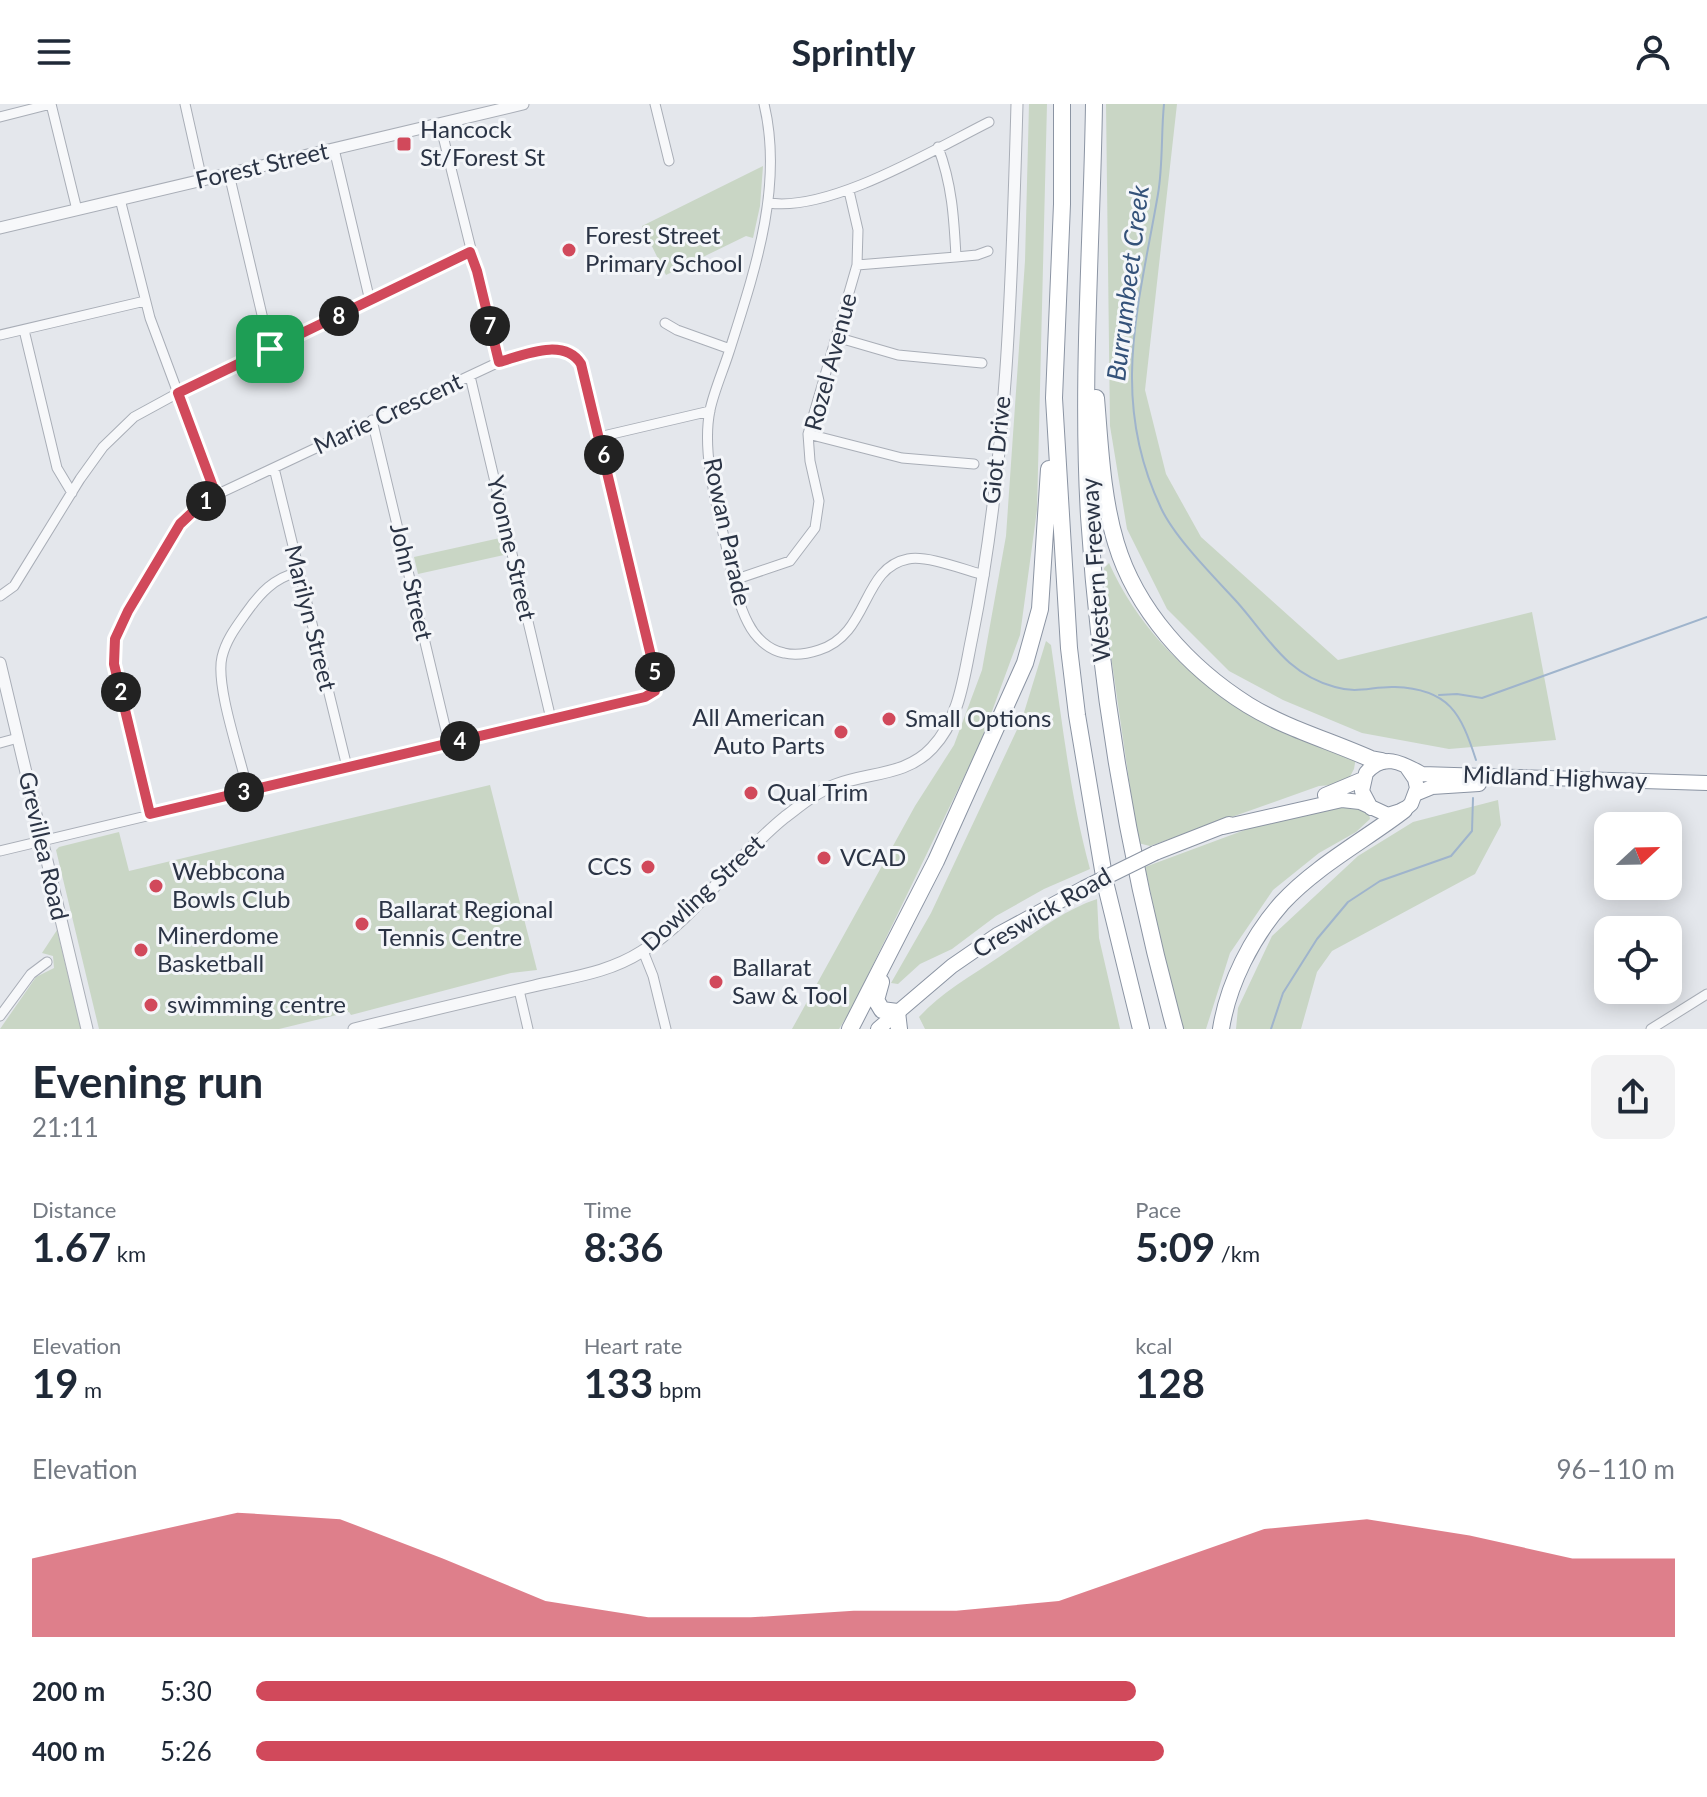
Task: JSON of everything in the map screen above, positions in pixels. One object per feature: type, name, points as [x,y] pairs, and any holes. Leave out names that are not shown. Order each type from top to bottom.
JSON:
[{"type":"highway","name":"Western Freeway","points":[[1062,104],[1062,204],[1054,398],[1062,553],[1077,715],[1105,882],[1141,1029]]},
{"type":"highway","name":"Western Freeway","points":[[1094,104],[1086,415],[1089,515],[1100,643],[1120,789],[1140,889],[1175,1029]]},
{"type":"highway","points":[[1089,316],[1106,498],[1116,542],[1132,584],[1156,623],[1185,654],[1248,705],[1382,761]]},
{"type":"highway","points":[[850,1029],[897,940],[989,747],[1025,663],[1040,609],[1054,398]]},
{"type":"highway","points":[[1382,761],[1372,766],[1363,779],[1362,791],[1371,808],[1388,815],[1404,810]]},
{"type":"highway","name":"Midland Highway","points":[[1382,761],[1406,765],[1422,774],[1707,783]]},
{"type":"highway","points":[[1221,1029],[1235,978],[1257,938],[1283,903],[1318,872],[1411,804],[1415,779],[1406,765]]},
{"type":"highway","name":"Creswick Road","points":[[878,1029],[898,1021],[952,966],[997,935],[1084,888],[1155,853],[1266,810],[1343,790],[1363,779]]},
{"type":"highway","name":"Midland Highway","points":[[1415,794],[1432,787],[1497,782],[1707,790]]},
{"type":"highway","name":"Creswick Road","points":[[1223,827],[1342,800],[1360,802],[1371,808]]},
{"type":"highway","points":[[897,940],[876,993],[882,1010],[898,1021]]},
{"type":"street","points":[[0,117],[51,104],[77,210]]},
{"type":"street","points":[[185,104],[202,180]]},
{"type":"street","name":"Forest Street","points":[[0,228],[440,124],[470,110],[523,104]]},
{"type":"street","points":[[655,104],[669,161]]},
{"type":"street","name":"Rowan Parade","points":[[764,104],[772,174],[769,203],[710,411],[708,439],[713,489],[740,604],[757,637],[781,653],[801,655],[835,645],[852,628],[878,578],[890,565],[910,558],[984,575]]},
{"type":"street","name":"Giot Drive","points":[[901,770],[932,749],[956,710],[984,575],[1005,384],[1017,104]]},
{"type":"street","points":[[769,203],[786,206],[849,191],[989,122]]},
{"type":"street","points":[[440,124],[499,362]]},
{"type":"street","points":[[938,147],[948,173],[954,209],[956,257]]},
{"type":"street","points":[[334,149],[370,301]]},
{"type":"street","points":[[229,174],[270,349]]},
{"type":"street","name":"Rozel Avenue","points":[[734,580],[790,561],[815,528],[819,501],[810,461],[808,434],[857,265],[858,230],[849,191]]},
{"type":"street","points":[[120,199],[145,301],[216,495]]},
{"type":"street","points":[[857,265],[977,255],[988,251]]},
{"type":"street","points":[[0,596],[12,589],[93,459],[119,430],[152,406],[470,252]]},
{"type":"street","points":[[0,335],[145,301]]},
{"type":"street","points":[[665,323],[730,349]]},
{"type":"street","points":[[24,330],[57,468],[72,493]]},
{"type":"street","points":[[836,337],[898,355],[982,363]]},
{"type":"street","name":"Marie Crescent","points":[[150,814],[114,664],[115,639],[128,611],[180,524],[216,495],[372,420],[499,362],[556,349],[573,353],[583,369],[659,694],[551,719]]},
{"type":"street","name":"Yvonne Street","points":[[470,376],[551,719]]},
{"type":"street","points":[[599,437],[710,411]]},
{"type":"street","name":"John Street","points":[[372,420],[449,743]]},
{"type":"street","points":[[808,434],[902,458],[974,464]]},
{"type":"street","name":"Marilyn Street","points":[[274,468],[347,767]]},
{"type":"street","points":[[248,791],[221,682],[221,659],[232,634],[262,591],[286,575],[298,572]]},
{"type":"street","points":[[0,589],[18,579]]},
{"type":"street","name":"Grevillea Road","points":[[0,663],[87,1029]]},
{"type":"street","points":[[0,851],[551,719]]},
{"type":"street","points":[[0,743],[18,738]]},
{"type":"street","name":"Dowling Street","points":[[354,1029],[585,976],[643,951],[781,820],[812,796],[835,785],[901,770]]},
{"type":"street","points":[[643,951],[653,976],[666,1029]]},
{"type":"street","points":[[0,1016],[31,974],[47,962]]},
{"type":"street","points":[[519,990],[528,1029]]},
{"type":"street","points":[[1651,1029],[1707,994]]},
{"type":"green space","points":[[1029,104],[1047,104],[1037,510],[1020,635],[980,744],[852,1008],[839,1029],[792,1029],[915,806],[954,745],[982,670],[1006,536],[1025,261]]},
{"type":"green space","points":[[1106,104],[1177,104],[1145,390],[1166,474],[1201,537],[1338,660],[1532,612],[1556,740],[1449,749],[1362,733],[1283,700],[1229,671],[1167,609],[1127,529],[1110,426]]},
{"type":"green space","points":[[763,166],[760,206],[753,238],[746,236],[666,275],[642,226]]},
{"type":"green space","points":[[500,538],[504,555],[418,574],[414,557]]},
{"type":"green space","points":[[1109,563],[1146,625],[1197,677],[1250,712],[1356,757],[1346,784],[1319,786],[1150,846],[1138,843],[1109,642],[1104,568]]},
{"type":"green space","points":[[1046,641],[1051,645],[1072,786],[1090,869],[1044,889],[996,916],[952,949],[920,964],[898,984],[891,983],[931,913],[1022,719]]},
{"type":"green space","points":[[490,785],[537,970],[511,973],[351,1015],[349,1012],[279,1029],[99,1029],[56,850],[59,847],[119,832],[129,871]]},
{"type":"green space","points":[[1498,800],[1501,825],[1475,874],[1332,951],[1317,972],[1301,1029],[1236,1029],[1238,1008],[1272,936],[1358,856],[1413,822]]},
{"type":"green space","points":[[1348,806],[1368,810],[1370,819],[1356,832],[1319,853],[1273,890],[1230,953],[1206,1029],[1180,1029],[1145,867],[1269,821]]},
{"type":"green space","points":[[1097,899],[1099,938],[1120,1029],[925,1029],[919,1017],[947,992],[1059,917]]},
{"type":"green space","points":[[57,930],[81,1029],[0,1029],[36,977],[54,968],[53,956],[42,953]]},
{"type":"waterway","name":"Burrumbeet Creek","points":[[1164,104],[1160,183],[1137,313],[1132,390],[1136,429],[1145,468],[1161,508],[1185,544],[1290,663],[1318,681],[1343,689],[1413,689],[1440,699],[1458,717],[1476,760]]},
{"type":"waterway","points":[[1439,695],[1482,698],[1707,617]]},
{"type":"waterway","name":"Burrumbeet Creek","points":[[1271,1029],[1283,993],[1317,939],[1348,902],[1380,881],[1451,856],[1472,831],[1473,798]]},
{"type":"place","name":"Hancock St/Forest St","points":[[404,144]]},
{"type":"place","name":"Forest Street Primary School","points":[[569,250]]},
{"type":"place","name":"Small Options","points":[[889,719]]},
{"type":"place","name":"All American Auto Parts","points":[[841,732]]},
{"type":"place","name":"Qual Trim","points":[[751,793]]},
{"type":"place","name":"VCAD","points":[[824,858]]},
{"type":"place","name":"CCS","points":[[648,867]]},
{"type":"place","name":"Webbcona Bowls Club","points":[[156,886]]},
{"type":"place","name":"Ballarat Regional Tennis Centre","points":[[362,924]]},
{"type":"place","name":"Minerdome Basketball","points":[[141,950]]},
{"type":"place","name":"Ballarat Saw & Tool","points":[[716,982]]},
{"type":"place","name":"swimming centre","points":[[151,1005]]},
{"type":"route","points":[[470,252],[499,362],[564,349],[577,357],[581,364],[656,677],[655,691],[645,697],[150,814],[114,664],[113,647],[128,611],[180,524],[216,495],[178,393],[270,349],[470,252]]}]
